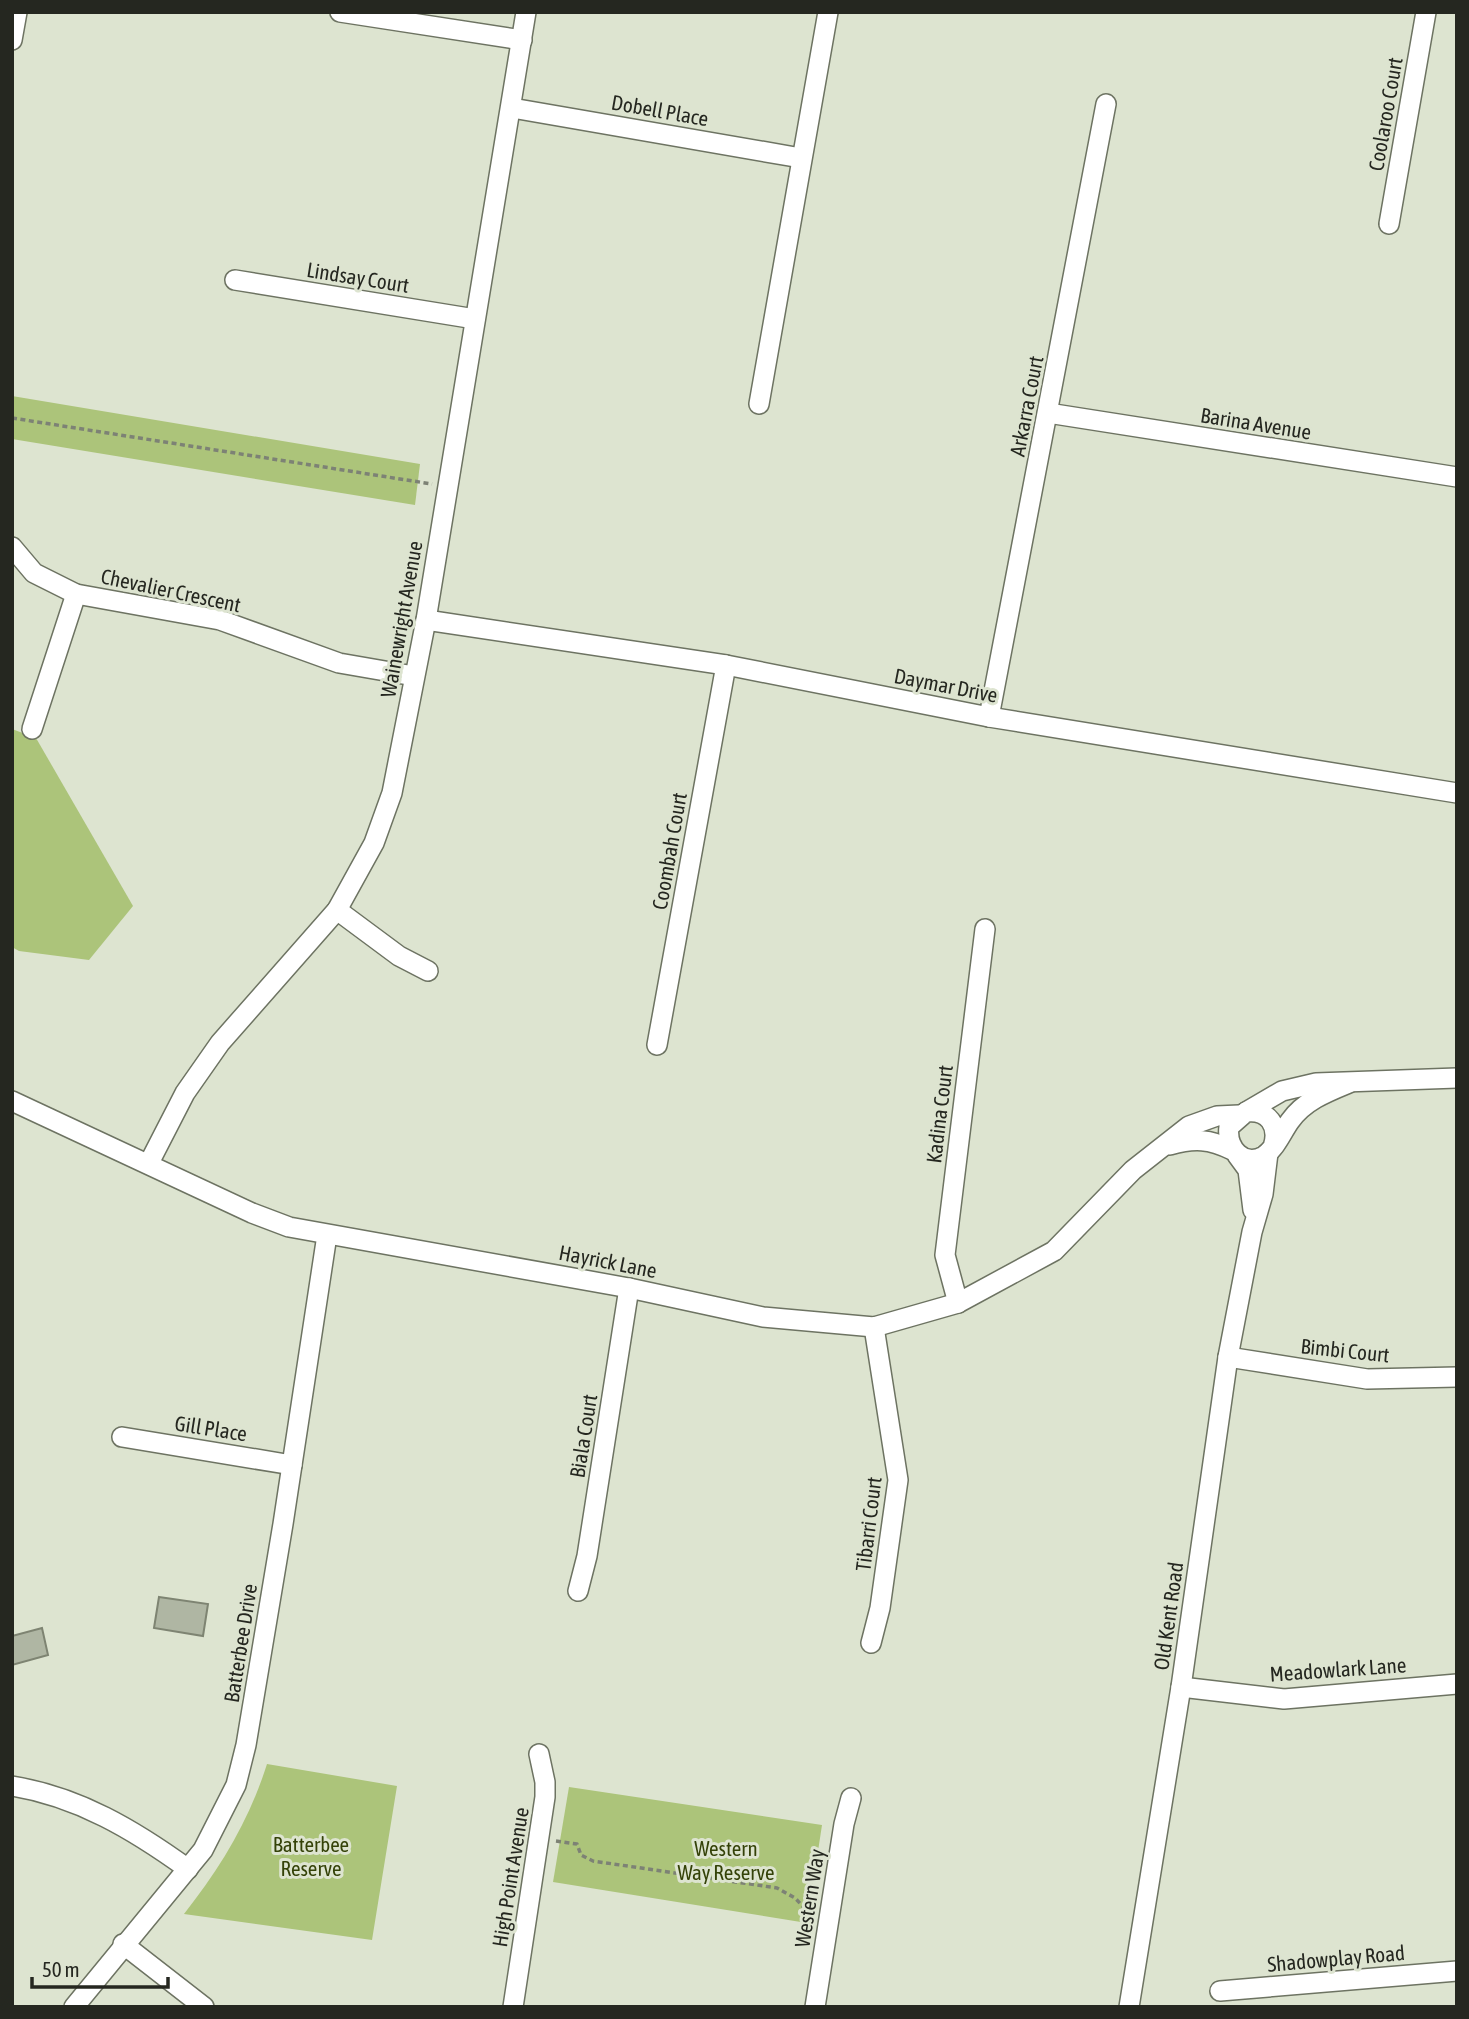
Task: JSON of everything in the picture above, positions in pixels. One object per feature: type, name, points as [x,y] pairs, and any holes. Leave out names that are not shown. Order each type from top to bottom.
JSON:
[{"type":"street","points":[[12,40],[17,12]]},
{"type":"street","points":[[340,12],[522,40]]},
{"type":"street","name":"Wainewright Avenue","points":[[149,1163],[185,1093],[220,1043],[337,910],[374,843],[392,793],[426,620],[526,12]]},
{"type":"street","points":[[759,404],[828,12]]},
{"type":"street","name":"Coolaroo Court","points":[[1389,224],[1426,12]]},
{"type":"street","name":"Arkarra Court","points":[[989,717],[1106,104]]},
{"type":"street","name":"Dobell Place","points":[[512,108],[801,158]]},
{"type":"street","name":"Lindsay Court","points":[[235,281],[475,319]]},
{"type":"street","name":"Barina Avenue","points":[[1048,413],[1457,477]]},
{"type":"street","name":"Chevalier Crescent","points":[[12,547],[34,573],[76,594],[220,620],[338,663],[414,676]]},
{"type":"street","points":[[32,729],[76,594]]},
{"type":"street","name":"Daymar Drive","points":[[426,620],[726,665],[989,717],[1457,793]]},
{"type":"street","name":"Coombah Court","points":[[657,1045],[726,665]]},
{"type":"street","points":[[337,910],[399,956],[428,971]]},
{"type":"street","name":"Kadina Court","points":[[958,1303],[944,1255],[985,929]]},
{"type":"street","name":"Hayrick Lane","points":[[12,1101],[253,1213],[289,1227],[629,1288],[762,1317],[874,1326],[958,1303],[1054,1251],[1133,1170],[1189,1126],[1217,1116],[1242,1113],[1282,1091],[1316,1083],[1457,1078]]},
{"type":"street","name":"Hayrick Lane","points":[[1271,1150],[1292,1118],[1318,1096],[1349,1083]]},
{"type":"street","points":[[1242,1113],[1261,1113],[1273,1123],[1276,1139],[1271,1150],[1253,1159],[1235,1152],[1229,1142],[1229,1127],[1242,1113]]},
{"type":"street","name":"Hayrick Lane","points":[[1164,1146],[1188,1140],[1213,1140],[1235,1152]]},
{"type":"street","name":"Old Kent Road","points":[[1129,2007],[1181,1687],[1228,1357],[1271,1150]]},
{"type":"street","name":"Old Kent Road","points":[[1235,1152],[1248,1170],[1253,1193],[1252,1233]]},
{"type":"street","name":"Batterbee Drive","points":[[74,2007],[122,1944],[188,1869],[222,1817],[236,1784],[246,1745],[327,1234]]},
{"type":"street","name":"Biala Court","points":[[578,1591],[587,1556],[629,1288]]},
{"type":"street","name":"Tibarri Court","points":[[871,1643],[880,1608],[898,1480],[874,1326]]},
{"type":"street","name":"Bimbi Court","points":[[1228,1357],[1367,1379],[1457,1377]]},
{"type":"street","name":"Gill Place","points":[[122,1437],[292,1465]]},
{"type":"street","name":"Meadowlark Lane","points":[[1181,1687],[1284,1699],[1457,1684]]},
{"type":"street","name":"High Point Avenue","points":[[513,2007],[545,1782],[539,1754]]},
{"type":"street","points":[[12,1786],[54,1796],[110,1818],[188,1869]]},
{"type":"street","name":"Western Way","points":[[815,2007],[844,1824],[851,1798]]},
{"type":"street","points":[[122,1944],[204,2007]]},
{"type":"street","name":"Shadowplay Road","points":[[1220,1991],[1457,1971]]},
{"type":"path","points":[[12,418],[447,486]]},
{"type":"path","points":[[539,1839],[577,1844],[581,1855],[593,1861],[777,1888],[795,1898],[813,1917],[828,1922]]},
{"type":"green space","points":[[12,396],[420,464],[415,505],[12,439]]},
{"type":"green space","points":[[12,729],[36,738],[133,906],[89,960],[19,951],[12,947]]},
{"type":"green space","name":"Batterbee Reserve","points":[[267,1764],[397,1786],[372,1940],[184,1914],[233,1843],[252,1805]]},
{"type":"green space","name":"Western Way Reserve","points":[[569,1787],[822,1825],[807,1923],[553,1882]]},
{"type":"building","points":[[159,1597],[208,1604],[203,1636],[154,1628]]},
{"type":"building","points":[[42,1628],[48,1655],[12,1665],[12,1636]]}]
